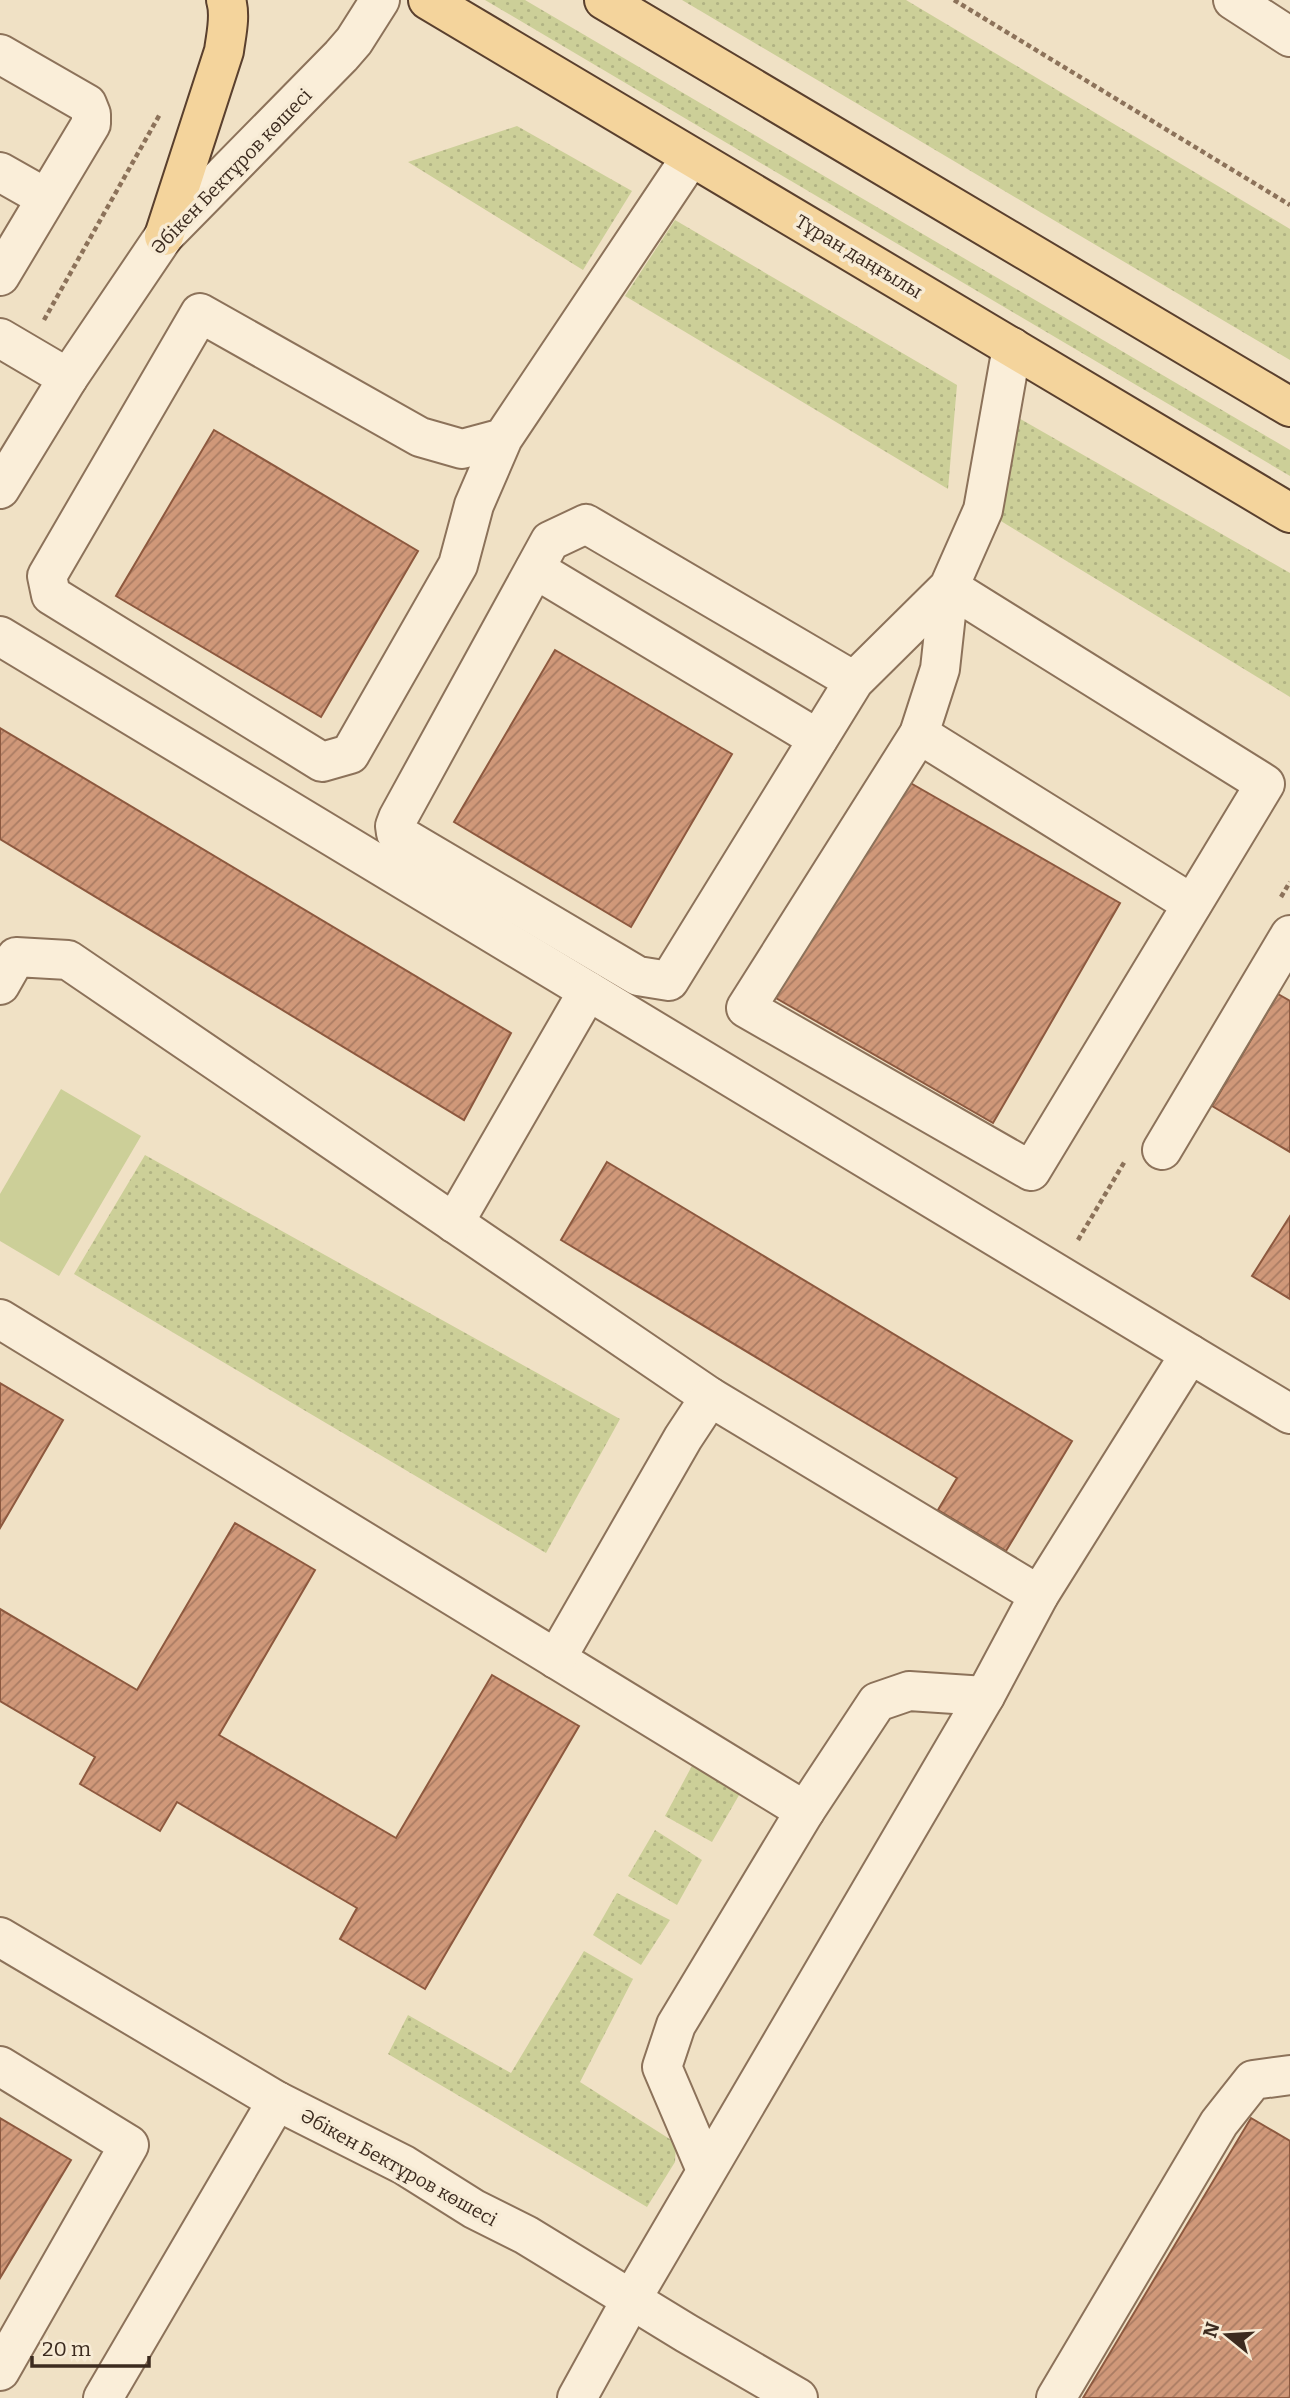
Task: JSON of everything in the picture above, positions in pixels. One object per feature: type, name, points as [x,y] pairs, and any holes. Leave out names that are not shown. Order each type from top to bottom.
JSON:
[{"type":"main road","points":[[163,236],[224,51],[228,29],[226,0]]},
{"type":"main road","name":"Тұран даңғылы","points":[[428,0],[1290,513]]},
{"type":"main road","points":[[604,0],[1290,408]]},
{"type":"street","name":"Әбікен Бектұров көшесі","points":[[0,489],[68,378],[163,236],[341,56],[380,0]]},
{"type":"street","points":[[1233,0],[1290,37]]},
{"type":"street","points":[[0,54],[86,104],[91,114],[91,124],[0,276]]},
{"type":"street","points":[[503,438],[462,449],[419,437],[200,313],[47,576],[51,595],[322,762],[350,754],[458,565],[474,505],[503,438],[691,157]]},
{"type":"street","points":[[0,172],[46,198]]},
{"type":"street","points":[[12,346],[68,378]]},
{"type":"street","points":[[949,587],[1265,785],[1031,1171],[746,1008],[919,734],[940,669],[949,587],[983,510],[1012,347]]},
{"type":"street","points":[[854,681],[586,524],[550,541],[398,818],[396,833],[638,976],[670,981],[854,681],[949,587]]},
{"type":"street","points":[[535,569],[818,739]]},
{"type":"street","points":[[0,636],[1290,1414]]},
{"type":"street","points":[[919,734],[1192,904]]},
{"type":"street","points":[[1162,1150],[1285,955]]},
{"type":"street","points":[[0,985],[16,957],[68,960],[710,1396],[1039,1595]]},
{"type":"street","points":[[454,1223],[588,990]]},
{"type":"street","points":[[0,1319],[805,1811]]},
{"type":"street","points":[[577,2398],[706,2170],[985,1696],[1039,1595],[1190,1354]]},
{"type":"street","points":[[556,1659],[710,1396]]},
{"type":"street","points":[[706,2170],[662,2067],[676,2025],[805,1811],[877,1702],[909,1691],[985,1696]]},
{"type":"street","name":"Әбікен Бектұров көшесі","points":[[0,1937],[277,2101],[404,2165],[474,2209],[526,2235],[798,2398]]},
{"type":"street","points":[[0,2066],[129,2145],[0,2371]]},
{"type":"street","points":[[1056,2398],[1219,2123],[1254,2080],[1290,2075]]},
{"type":"street","points":[[103,2398],[277,2101]]},
{"type":"path","points":[[954,0],[1290,205]]},
{"type":"path","points":[[12,346],[161,111]]},
{"type":"green space","points":[[485,0],[525,0],[1290,450],[1290,476]]},
{"type":"green space","points":[[682,0],[906,0],[1290,229],[1290,360]]},
{"type":"green space","points":[[517,126],[632,191],[583,270],[408,162]]},
{"type":"green space","points":[[675,220],[957,385],[948,489],[625,296]]},
{"type":"green space","points":[[1015,416],[1290,573],[1290,697],[996,518]]},
{"type":"green space","points":[[61,1089],[141,1136],[59,1276],[0,1241],[0,1194]]},
{"type":"green space","points":[[145,1155],[620,1419],[546,1553],[74,1274]]},
{"type":"green space","points":[[693,1764],[742,1790],[712,1842],[665,1816]]},
{"type":"green space","points":[[655,1830],[702,1860],[677,1905],[628,1876]]},
{"type":"green space","points":[[617,1893],[670,1920],[641,1965],[593,1935]]},
{"type":"green space","points":[[584,1951],[633,1979],[580,2082],[676,2143],[675,2162],[647,2207],[388,2054],[408,2015],[511,2073]]},
{"type":"building","points":[[214,430],[418,551],[321,717],[116,596]]},
{"type":"building","points":[[555,650],[732,754],[631,927],[454,822]]},
{"type":"building","points":[[0,728],[511,1033],[464,1120],[0,839]]},
{"type":"building","points":[[900,777],[1120,903],[993,1123],[774,997]]},
{"type":"building","points":[[1278,994],[1290,1001],[1290,1152],[1212,1106]]},
{"type":"building","points":[[607,1162],[1072,1441],[1006,1551],[938,1510],[957,1478],[561,1240]]},
{"type":"building","points":[[1290,1216],[1290,1299],[1252,1276]]},
{"type":"building","points":[[0,1383],[63,1420],[0,1528]]},
{"type":"building","points":[[235,1523],[315,1570],[219,1735],[396,1838],[492,1675],[579,1726],[425,1989],[340,1939],[357,1908],[177,1802],[160,1831],[80,1784],[95,1757],[0,1701],[0,1609],[137,1690]]},
{"type":"building","points":[[0,2118],[71,2160],[0,2278]]},
{"type":"building","points":[[1251,2118],[1290,2141],[1290,2398],[1083,2398]]}]
